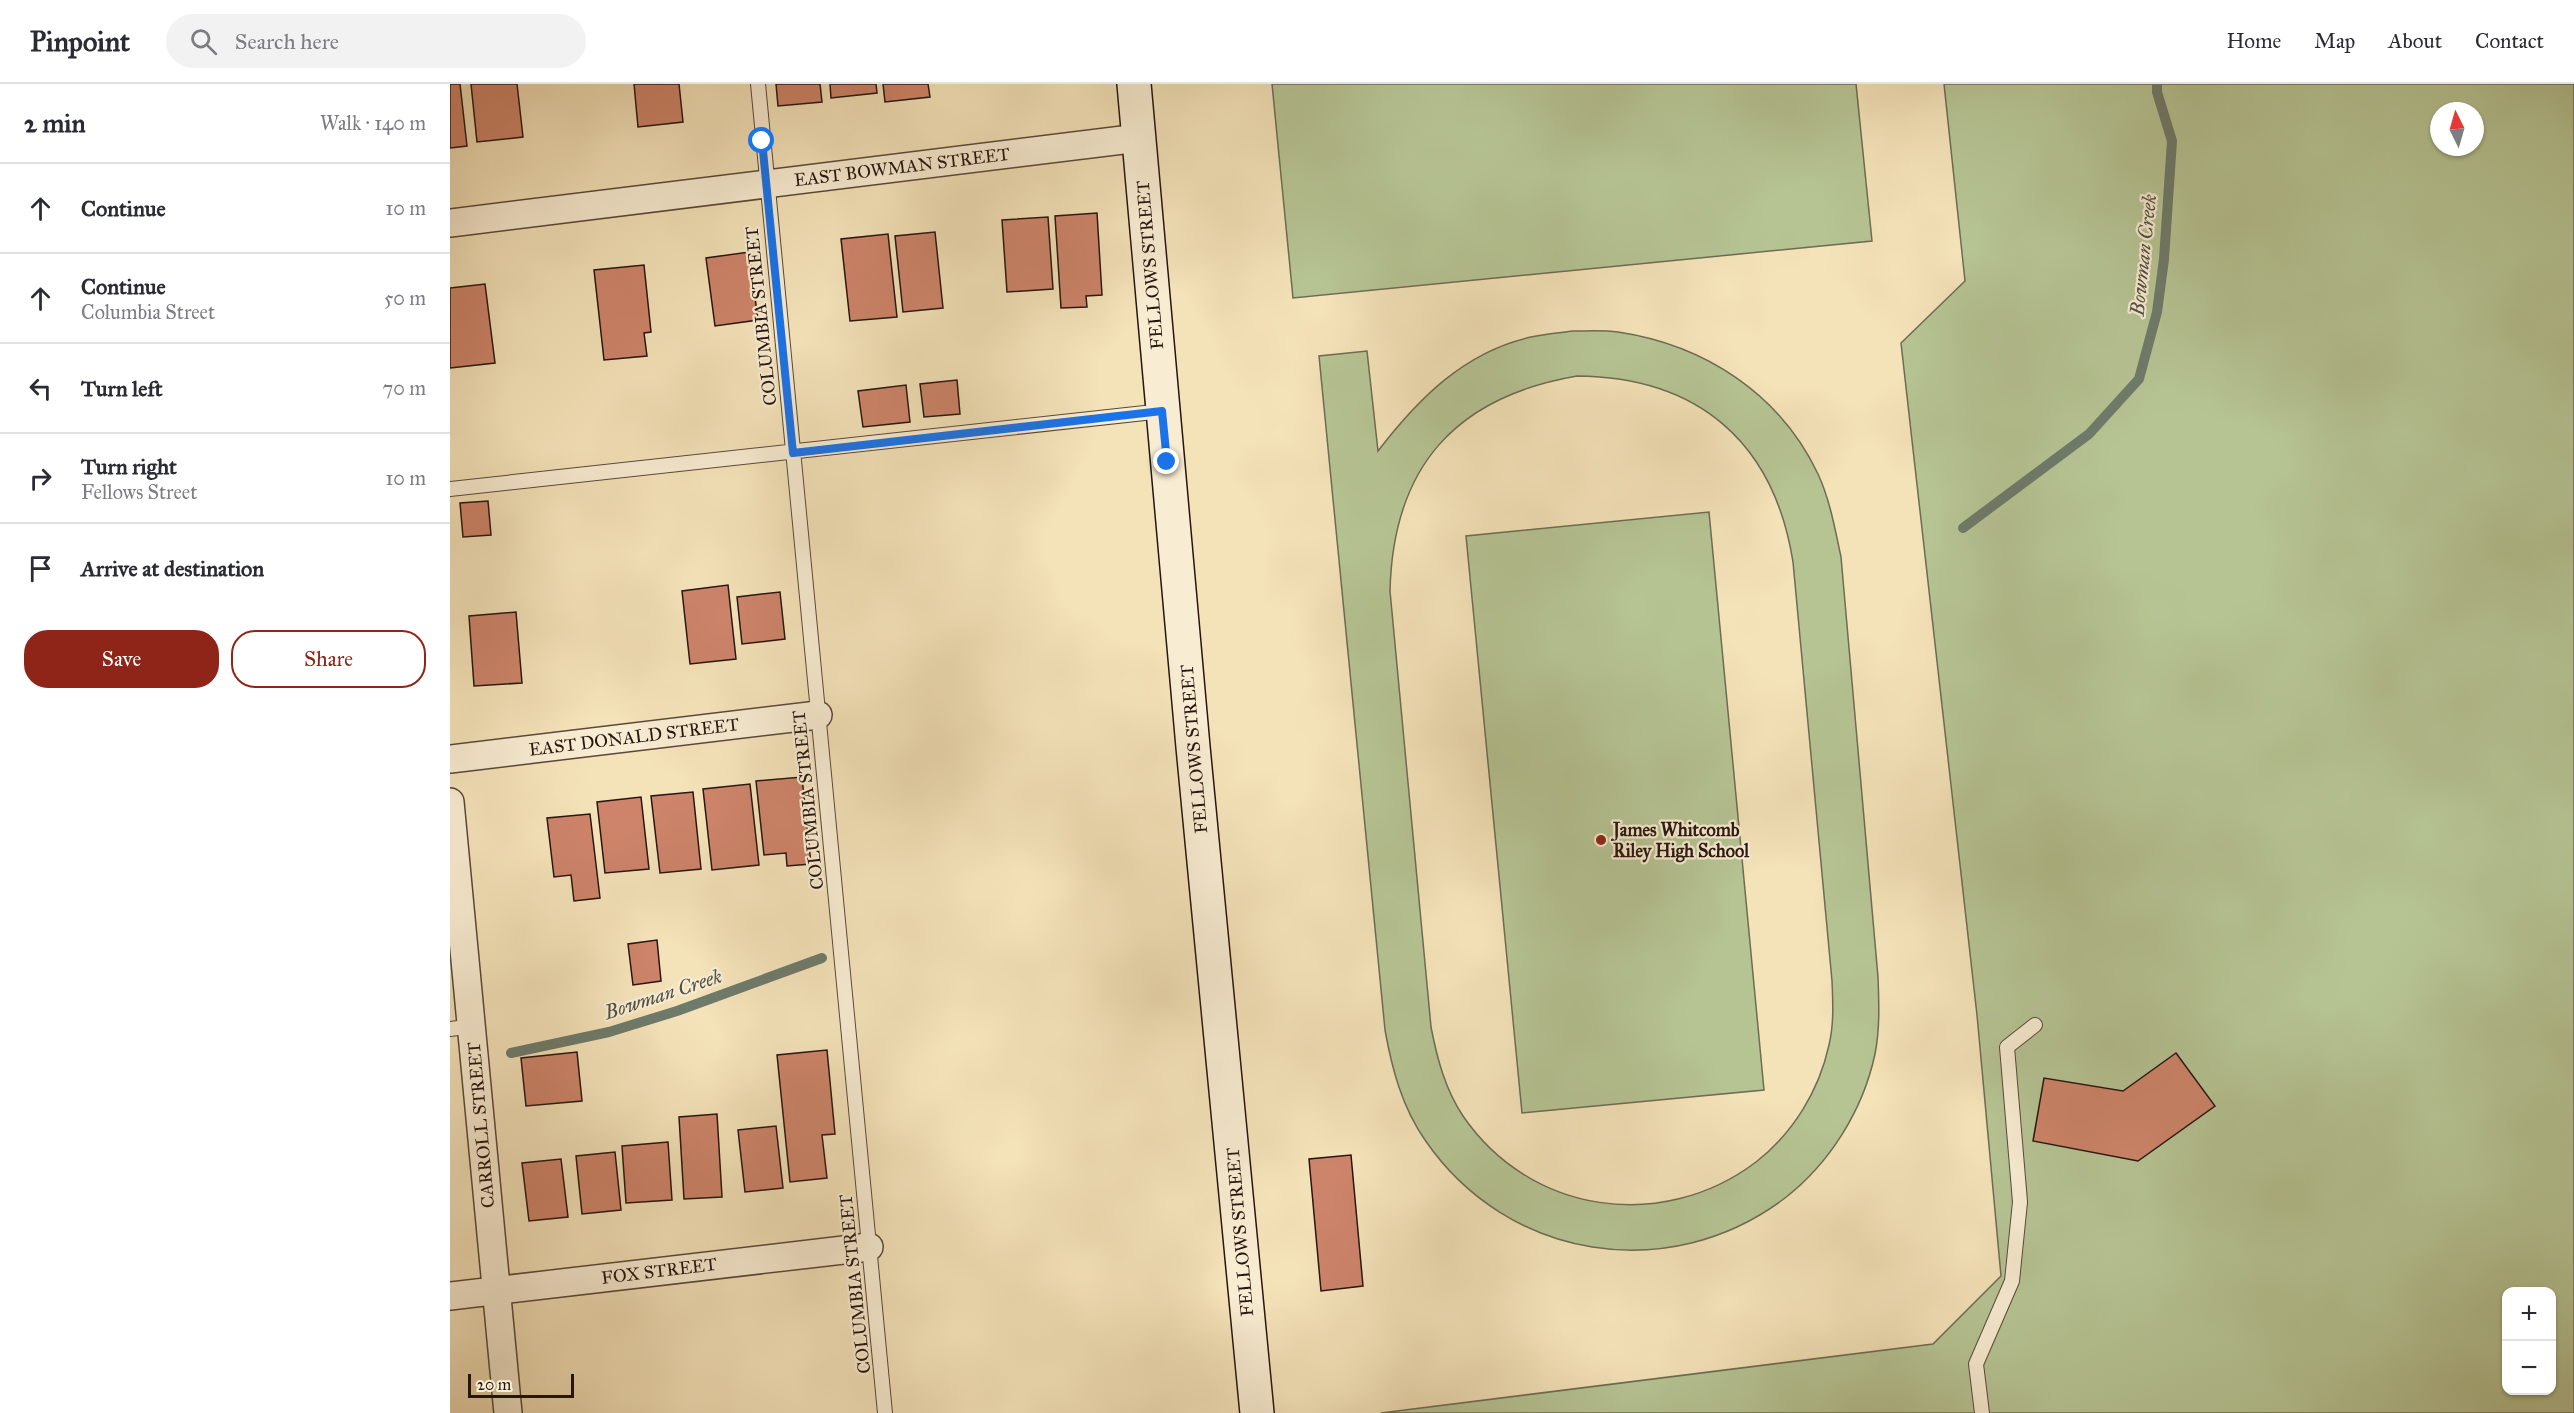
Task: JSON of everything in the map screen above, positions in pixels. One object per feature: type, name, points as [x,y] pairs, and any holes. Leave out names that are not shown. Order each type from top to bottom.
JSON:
[{"type":"street","name":"FELLOWS STREET","points":[[1134,84],[1162,411],[1257,1413]]},
{"type":"street","name":"EAST BOWMAN STREET","points":[[450,223],[1139,138]]},
{"type":"street","name":"EAST DONALD STREET","points":[[450,759],[818,716]]},
{"type":"street","name":"CARROLL STREET","points":[[450,802],[461,1027],[496,1291],[508,1413]]},
{"type":"street","name":"FOX STREET","points":[[450,1296],[869,1247]]},
{"type":"lane","name":"COLUMBIA STREET","points":[[758,84],[885,1413]]},
{"type":"lane","points":[[450,489],[1162,411]]},
{"type":"lane","points":[[1982,1413],[1976,1364],[2012,1281],[2020,1202],[2007,1047],[2035,1025]]},
{"type":"green space","points":[[1272,84],[1856,84],[1872,241],[1293,298]]},
{"type":"green space","points":[[1944,84],[2574,84],[2574,1413],[1381,1413],[1933,1344],[2001,1276],[1977,1015],[1901,343],[1965,281]]},
{"type":"green space","points":[[1573,331],[1613,331],[1650,339],[1681,348],[1709,362],[1736,378],[1761,397],[1802,445],[1818,474],[1829,504],[1841,557],[1878,977],[1878,1035],[1870,1075],[1853,1115],[1830,1152],[1816,1169],[1785,1198],[1740,1226],[1691,1243],[1642,1250],[1592,1247],[1544,1234],[1500,1212],[1459,1181],[1425,1140],[1404,1101],[1385,1030],[1319,356],[1367,351],[1378,451],[1426,396],[1464,366],[1507,344],[1531,337]],"holes":[[[1577,376],[1620,379],[1659,389],[1694,404],[1723,424],[1748,451],[1768,482],[1783,520],[1793,562],[1833,997],[1831,1037],[1819,1079],[1803,1110],[1782,1138],[1756,1162],[1719,1184],[1680,1199],[1640,1204],[1599,1202],[1560,1192],[1524,1175],[1491,1149],[1463,1116],[1447,1084],[1431,1027],[1390,591],[1394,547],[1403,508],[1418,474],[1439,445],[1465,421],[1497,401],[1534,386]]]},
{"type":"green space","points":[[1709,512],[1764,1090],[1522,1113],[1466,536]]},
{"type":"building","points":[[450,84],[460,84],[467,146],[450,148]]},
{"type":"building","points":[[471,84],[517,84],[523,137],[477,142]]},
{"type":"building","points":[[634,84],[679,84],[683,122],[638,127]]},
{"type":"building","points":[[776,84],[820,84],[822,102],[778,106]]},
{"type":"building","points":[[830,84],[876,84],[877,93],[831,98]]},
{"type":"building","points":[[883,84],[928,84],[930,97],[885,102]]},
{"type":"building","points":[[1097,213],[1102,295],[1086,296],[1087,307],[1061,308],[1055,216]]},
{"type":"building","points":[[1048,217],[1053,289],[1007,292],[1002,220]]},
{"type":"building","points":[[935,232],[943,308],[903,312],[895,236]]},
{"type":"building","points":[[888,234],[897,317],[850,321],[841,239]]},
{"type":"building","points":[[749,252],[758,320],[715,326],[706,258]]},
{"type":"building","points":[[644,265],[651,332],[644,333],[647,356],[604,360],[594,270]]},
{"type":"building","points":[[485,284],[495,363],[450,368],[450,288]]},
{"type":"building","points":[[957,380],[960,414],[924,417],[920,384]]},
{"type":"building","points":[[906,385],[910,422],[863,427],[858,391]]},
{"type":"building","points":[[488,501],[491,535],[463,537],[460,503]]},
{"type":"building","points":[[728,585],[736,659],[690,664],[682,591]]},
{"type":"building","points":[[780,592],[785,639],[742,644],[737,597]]},
{"type":"building","points":[[516,612],[522,683],[474,686],[469,616]]},
{"type":"building","points":[[802,777],[811,864],[787,866],[786,853],[764,855],[756,781]]},
{"type":"building","points":[[750,784],[759,865],[712,870],[703,789]]},
{"type":"building","points":[[693,792],[701,869],[660,873],[651,796]]},
{"type":"building","points":[[641,797],[649,869],[605,873],[597,802]]},
{"type":"building","points":[[590,814],[600,898],[574,901],[571,875],[554,877],[547,818]]},
{"type":"building","points":[[657,940],[661,981],[633,985],[628,944]]},
{"type":"building","points":[[827,1050],[835,1134],[822,1135],[827,1178],[790,1182],[777,1055]]},
{"type":"building","points":[[577,1052],[582,1101],[526,1106],[521,1058]]},
{"type":"building","points":[[2176,1053],[2215,1106],[2138,1161],[2033,1141],[2044,1078],[2123,1091]]},
{"type":"building","points":[[717,1114],[722,1197],[684,1199],[679,1117]]},
{"type":"building","points":[[776,1126],[783,1188],[745,1192],[738,1130]]},
{"type":"building","points":[[668,1142],[672,1200],[626,1203],[622,1146]]},
{"type":"building","points":[[615,1152],[621,1210],[582,1214],[576,1156]]},
{"type":"building","points":[[1351,1155],[1363,1286],[1321,1291],[1309,1159]]},
{"type":"building","points":[[561,1159],[568,1217],[529,1221],[522,1163]]},
{"type":"waterway","name":"Bowman Creek","points":[[1963,528],[2089,434],[2139,379],[2157,312],[2164,259],[2172,141],[2157,92],[2157,84]]},
{"type":"waterway","name":"Bowman Creek","points":[[511,1053],[609,1032],[677,1011],[822,958]]},
{"type":"place","name":"James Whitcomb Riley High School","points":[[1601,840]]},
{"type":"route","points":[[762,141],[793,453],[1162,411],[1167,462]]}]
